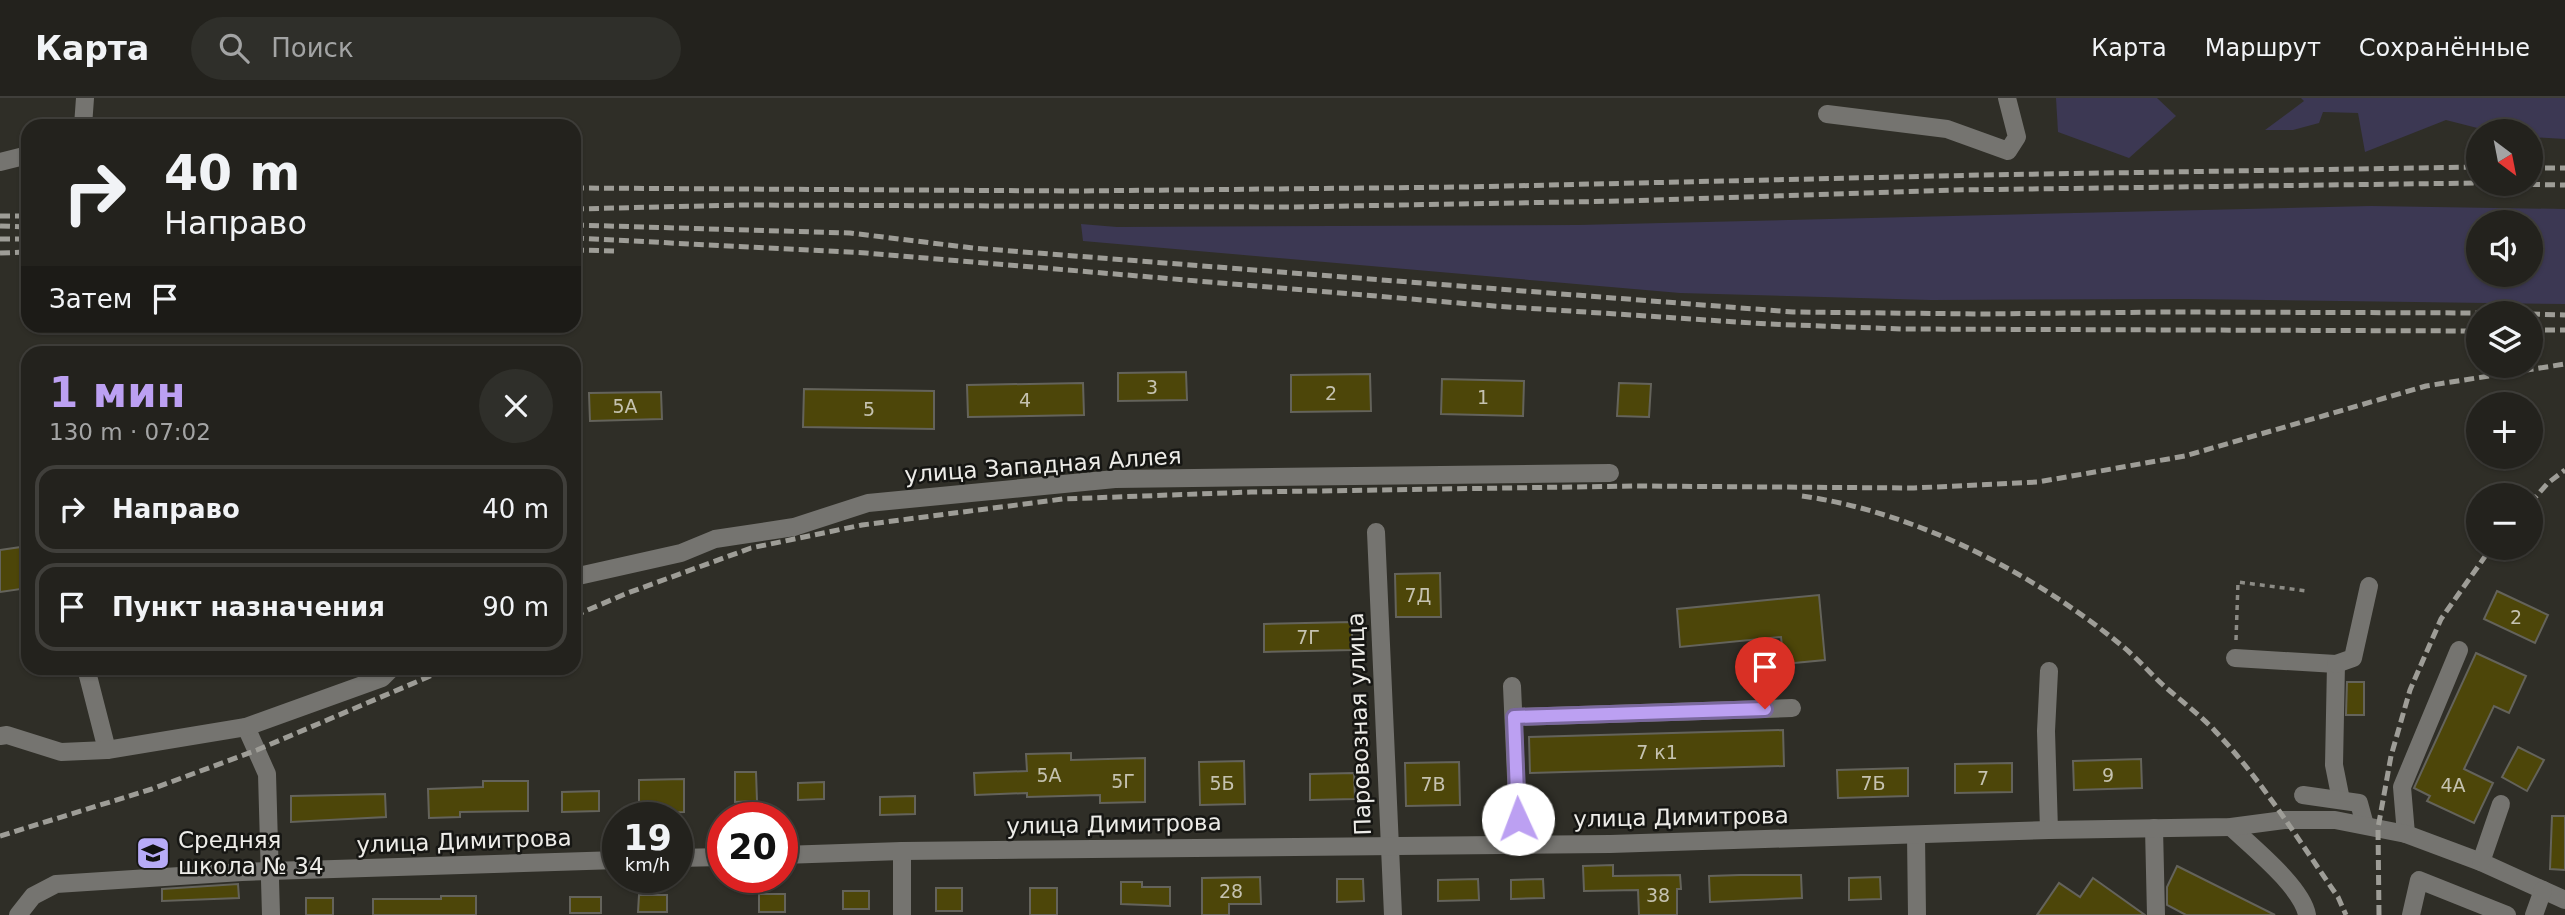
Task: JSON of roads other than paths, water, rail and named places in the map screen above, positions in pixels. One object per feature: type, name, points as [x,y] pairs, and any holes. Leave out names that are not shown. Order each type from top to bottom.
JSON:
[{"type":"street","points":[[84,119],[85,98]]},
{"type":"street","points":[[1826,114],[1947,129],[2008,151],[2017,137],[2007,98]]},
{"type":"street","points":[[0,162],[21,157]]},
{"type":"street","name":"улица Западная Аллея","points":[[581,575],[681,553],[715,539],[794,527],[868,503],[1115,479],[1610,473]]},
{"type":"street","name":"Паровозная улица","points":[[1376,532],[1392,915]]},
{"type":"street","points":[[2235,658],[2336,664],[2353,658],[2369,586]]},
{"type":"street","points":[[2406,834],[2402,787],[2459,650]]},
{"type":"street","points":[[2336,664],[2334,765],[2341,800]]},
{"type":"street","points":[[2049,671],[2046,731],[2049,830]]},
{"type":"street","points":[[88,675],[107,750]]},
{"type":"street","points":[[0,736],[7,735],[61,752],[107,750],[246,727],[385,675]]},
{"type":"street","points":[[1513,686],[1519,845]]},
{"type":"street","points":[[1514,717],[1792,708]]},
{"type":"street","points":[[246,727],[267,774],[271,915]]},
{"type":"street","points":[[2302,795],[2359,803],[2365,825]]},
{"type":"street","points":[[2481,862],[2501,804]]},
{"type":"street","name":"улица Димитрова","points":[[798,854],[902,851],[1519,845],[2231,827],[2284,820],[2335,820],[2406,834],[2481,862],[2565,900]]},
{"type":"street","points":[[2231,827],[2281,875],[2306,908],[2308,915]]},
{"type":"street","points":[[2154,828],[2156,915]]},
{"type":"street","points":[[1916,835],[1917,915]]},
{"type":"street","points":[[902,851],[902,915]]},
{"type":"street","name":"улица Димитрова","points":[[18,915],[33,896],[56,884],[269,871],[602,861]]},
{"type":"street","points":[[2411,915],[2419,880],[2507,915]]},
{"type":"street","points":[[2534,915],[2543,890]]},
{"type":"railway","points":[[581,188],[1076,191],[1465,187],[2466,167]]},
{"type":"railway","points":[[2543,168],[2565,168]]},
{"type":"railway","points":[[581,209],[741,205],[1291,207],[1624,201],[1953,190],[2466,183]]},
{"type":"railway","points":[[2543,185],[2565,185]]},
{"type":"railway","points":[[0,216],[21,216]]},
{"type":"railway","points":[[581,225],[850,233],[973,248],[1793,312],[2466,313]]},
{"type":"railway","points":[[0,226],[21,227]]},
{"type":"railway","points":[[581,238],[866,253],[1494,306],[1768,324],[1902,329],[2466,331]]},
{"type":"railway","points":[[0,239],[21,239]]},
{"type":"railway","points":[[581,250],[615,251]]},
{"type":"railway","points":[[0,253],[21,252]]},
{"type":"railway","points":[[2543,314],[2565,315]]},
{"type":"railway","points":[[2543,330],[2565,330]]},
{"type":"railway","points":[[581,613],[751,548],[862,525],[1063,499],[1251,492],[1635,486],[1914,488],[2038,482],[2185,456],[2426,386],[2565,364]]},
{"type":"railway","points":[[2543,489],[2565,470]]},
{"type":"railway","points":[[1802,496],[1888,516],[1971,550],[2050,594],[2121,645],[2209,725],[2232,750],[2294,833],[2338,897],[2346,915]]},
{"type":"railway","points":[[2379,915],[2378,828],[2391,756],[2410,690],[2441,619],[2483,560]]},
{"type":"railway","points":[[0,836],[152,789],[257,750],[433,675]]},
{"type":"place","name":"Средняя школа № 34","points":[[153,853]]}]
